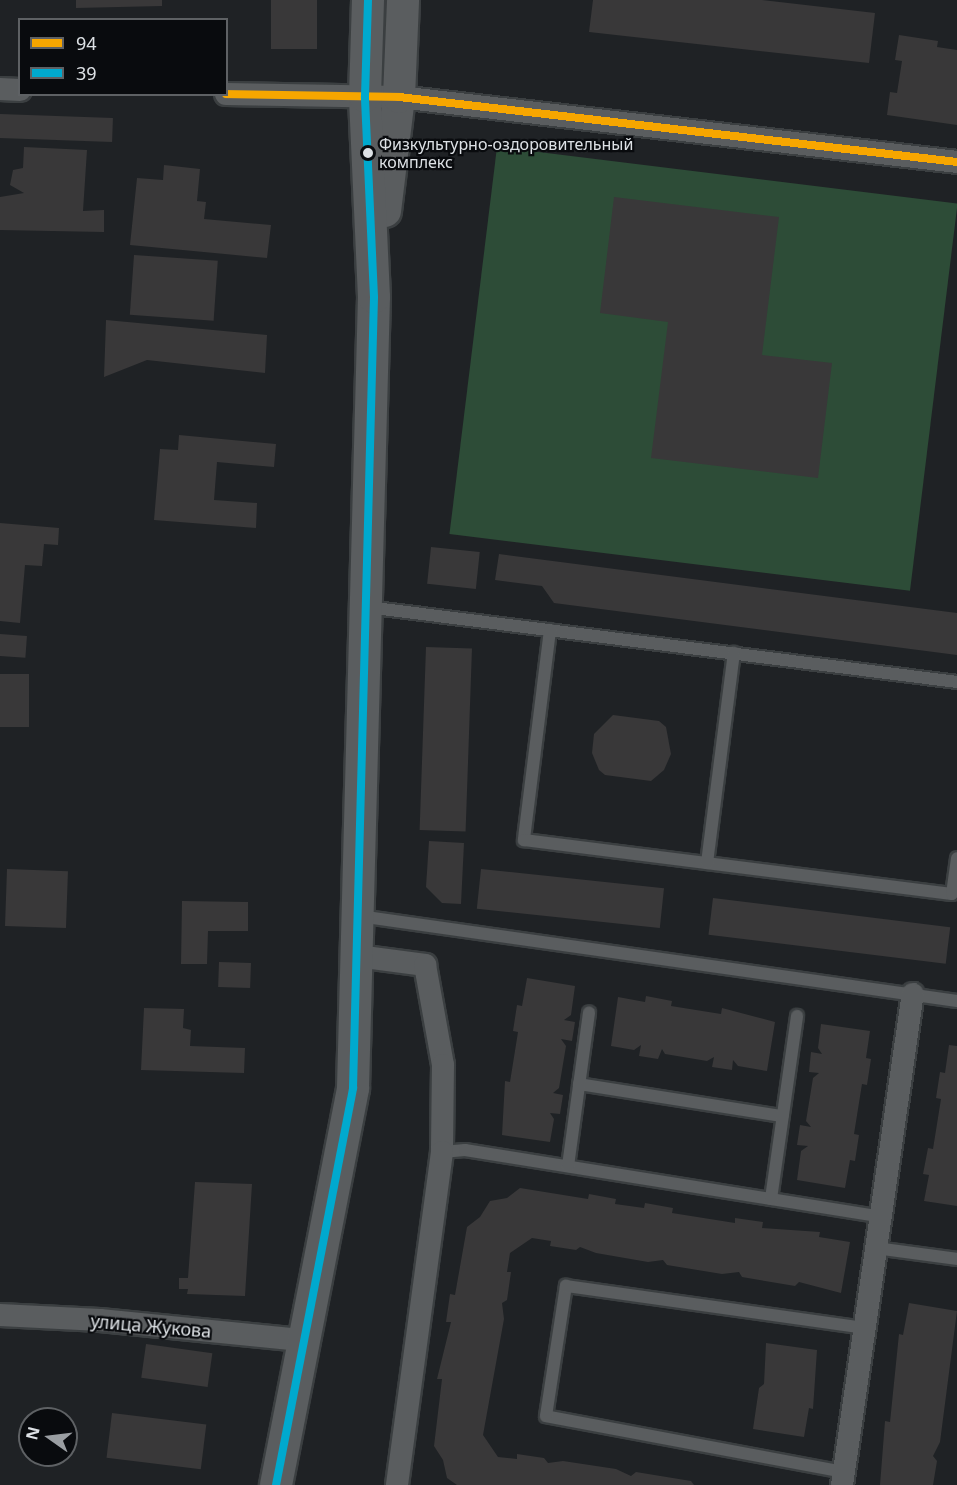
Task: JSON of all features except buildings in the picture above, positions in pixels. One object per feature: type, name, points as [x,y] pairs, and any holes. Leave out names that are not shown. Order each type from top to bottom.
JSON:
[{"type":"street","points":[[276,1485],[301,1340],[353,1088],[374,297],[365,96],[368,0]]},
{"type":"street","points":[[374,297],[399,97],[403,0]]},
{"type":"street","points":[[0,89],[18,90]]},
{"type":"street","points":[[228,94],[399,97],[957,162]]},
{"type":"street","points":[[357,956],[425,965],[443,1065],[442,1152],[397,1485]]},
{"type":"street","points":[[843,1479],[913,994]]},
{"type":"street","name":"улица Жукова","points":[[0,1316],[100,1320],[301,1340]]},
{"type":"lane","points":[[366,606],[957,682]]},
{"type":"lane","points":[[550,630],[524,840],[952,894],[957,858]]},
{"type":"lane","points":[[708,863],[734,653]]},
{"type":"lane","points":[[358,916],[957,1001]]},
{"type":"lane","points":[[568,1166],[589,1012]]},
{"type":"lane","points":[[771,1199],[796,1016]]},
{"type":"lane","points":[[579,1084],[783,1116]]},
{"type":"lane","points":[[442,1152],[465,1150],[881,1216]]},
{"type":"lane","points":[[876,1248],[957,1259]]},
{"type":"lane","points":[[843,1479],[546,1416],[566,1286],[865,1328]]},
{"type":"green space","name":"Физкультурно-оздоровительный комплекс","points":[[497,147],[957,203],[910,591],[449,534]]},
{"type":"transit line","name":"39","points":[[276,1485],[353,1088],[374,297],[365,96],[368,0]]},
{"type":"transit line","name":"94","points":[[228,94],[399,97],[957,162]]},
{"type":"place","name":"Физкультурно-оздоровительный комплекс","points":[[368,153]]}]
